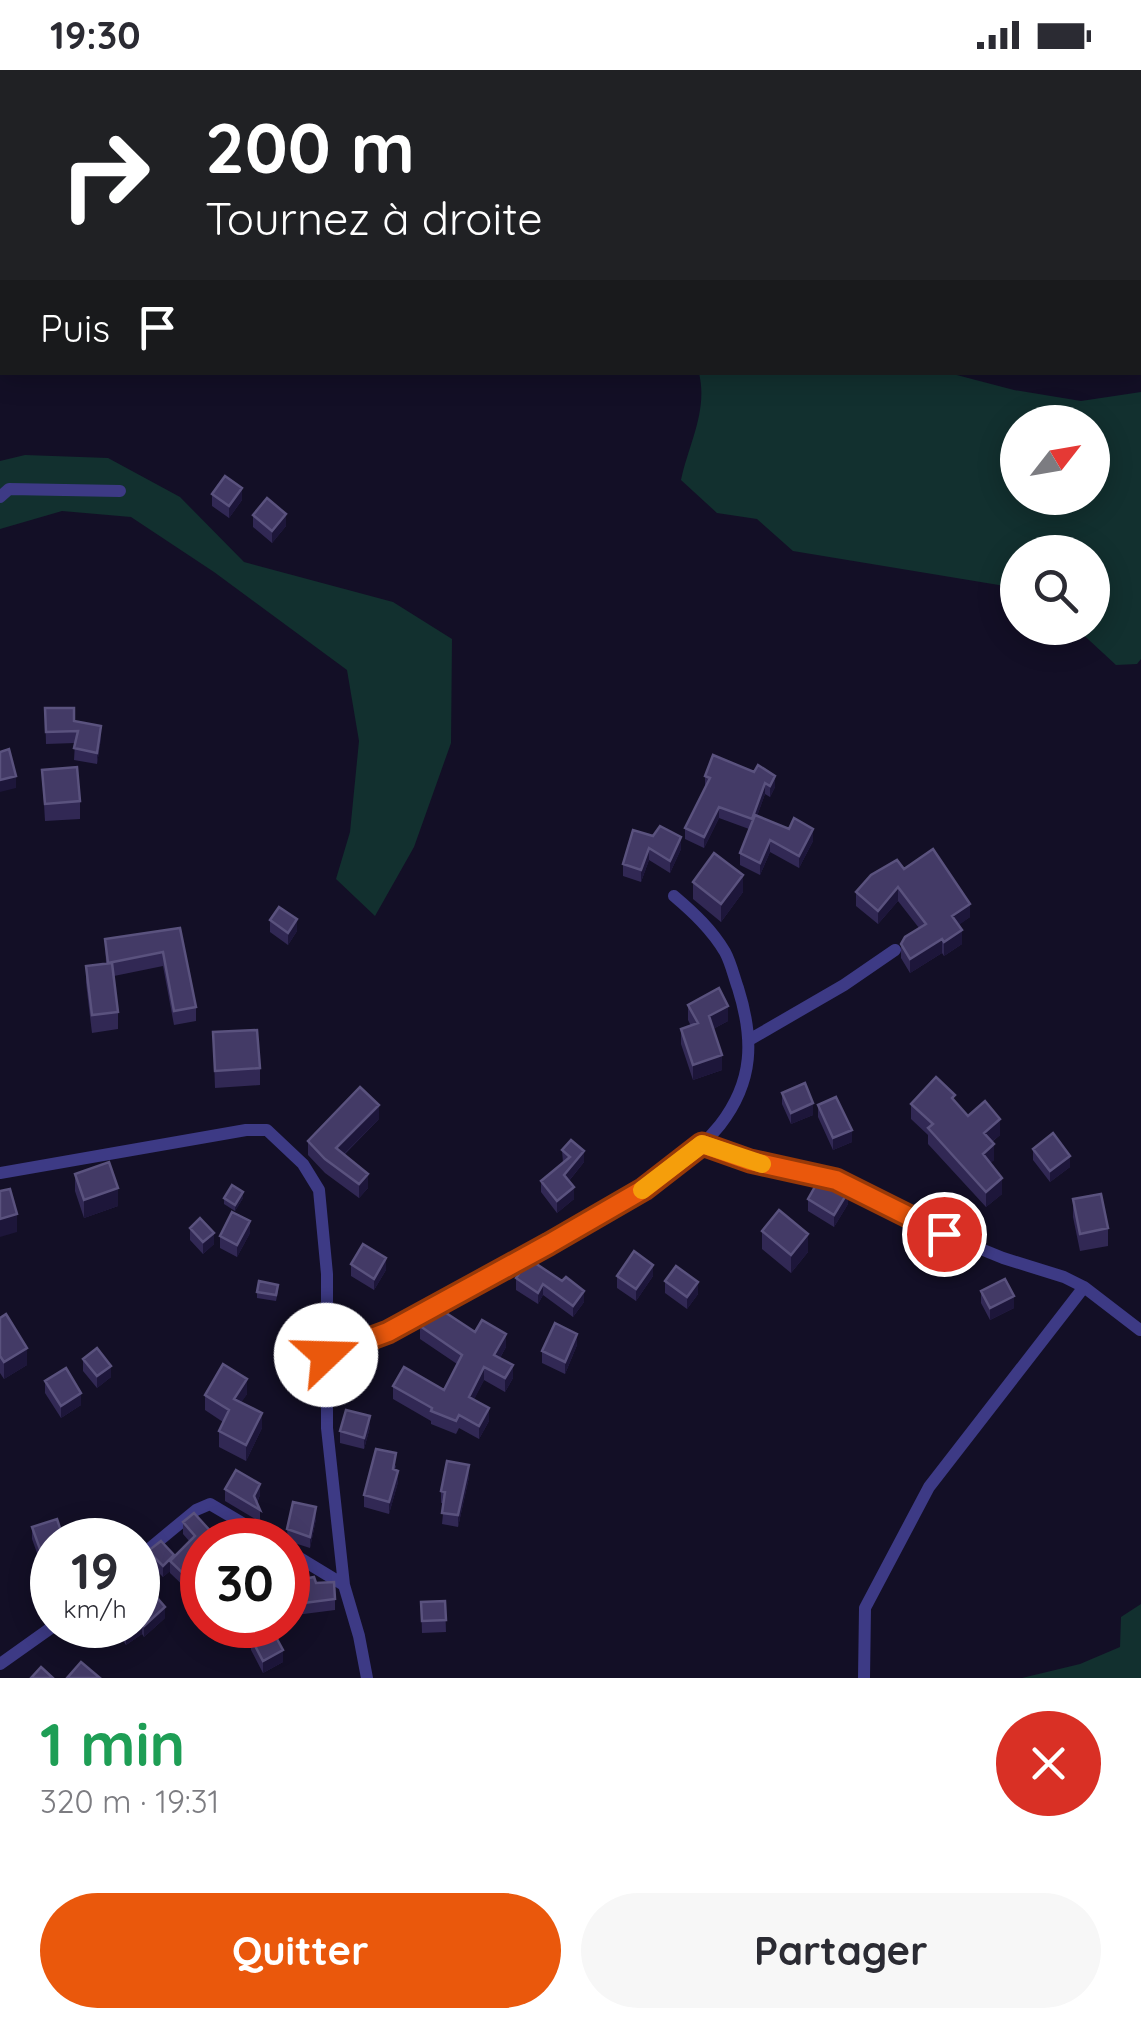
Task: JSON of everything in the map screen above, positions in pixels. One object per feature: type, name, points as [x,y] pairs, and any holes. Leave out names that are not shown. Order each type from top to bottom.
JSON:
[{"type":"street","points":[[0,498],[10,488],[120,491]]},
{"type":"street","points":[[326,1355],[388,1332],[644,1189],[702,1144],[722,1123],[748,1074],[745,1011],[727,955],[700,918],[674,896]]},
{"type":"street","points":[[749,1040],[844,986],[895,950]]},
{"type":"street","points":[[0,1174],[246,1130],[267,1130],[303,1164],[319,1190],[327,1274],[327,1428],[344,1586],[360,1636],[367,1678]]},
{"type":"street","points":[[702,1144],[750,1161],[836,1180],[944,1234],[1004,1258],[1045,1269],[1084,1287],[1140,1330]]},
{"type":"street","points":[[864,1678],[865,1608],[929,1487],[1084,1287]]},
{"type":"street","points":[[186,1518],[210,1504],[233,1518]]},
{"type":"street","points":[[160,1540],[180,1523]]},
{"type":"street","points":[[310,1565],[344,1586]]},
{"type":"street","points":[[0,1664],[30,1643]]},
{"type":"green space","points":[[699,375],[957,375],[1081,401],[1141,392],[1141,659],[1137,664],[1116,665],[1094,645],[1110,645],[1110,535],[1000,535],[1000,585],[793,551],[757,519],[717,513],[681,480],[699,414]]},
{"type":"green space","points":[[25,455],[108,458],[180,497],[244,562],[393,602],[452,639],[451,743],[414,847],[375,916],[336,879],[350,832],[359,741],[347,670],[214,572],[131,517],[62,511],[0,529],[0,461]]},
{"type":"green space","points":[[1141,1604],[1141,1678],[1022,1678],[1080,1664],[1120,1647],[1121,1617]]},
{"type":"building","points":[[225,476],[242,488],[229,506],[212,494]]},
{"type":"building","points":[[267,498],[286,514],[272,531],[253,515]]},
{"type":"building","points":[[45,708],[74,708],[74,721],[101,726],[97,753],[74,748],[78,731],[46,732]]},
{"type":"building","points":[[9,749],[16,776],[0,780],[0,752]]},
{"type":"building","points":[[713,755],[754,772],[758,765],[775,776],[770,786],[765,783],[752,819],[719,807],[704,837],[685,828],[710,778],[705,776]]},
{"type":"building","points":[[77,767],[80,801],[45,804],[42,770]]},
{"type":"building","points":[[755,815],[789,829],[794,818],[813,829],[799,856],[770,840],[760,863],[740,853]]},
{"type":"building","points":[[660,826],[681,837],[670,861],[649,848],[641,870],[623,864],[633,830],[653,836]]},
{"type":"building","points":[[933,849],[970,904],[952,916],[962,930],[910,959],[901,944],[926,924],[898,887],[878,911],[856,892],[871,875],[897,860],[904,869]]},
{"type":"building","points":[[714,853],[743,875],[721,904],[693,882]]},
{"type":"building","points":[[279,907],[297,919],[288,933],[270,920]]},
{"type":"building","points":[[180,928],[196,1007],[174,1011],[163,952],[108,963],[105,939]]},
{"type":"building","points":[[112,963],[118,1012],[92,1015],[86,966]]},
{"type":"building","points":[[719,988],[728,1006],[709,1016],[722,1055],[693,1065],[681,1029],[698,1023],[688,1005]]},
{"type":"building","points":[[257,1030],[260,1068],[215,1071],[213,1032]]},
{"type":"building","points":[[936,1077],[955,1095],[952,1098],[968,1116],[985,1101],[1000,1119],[984,1133],[994,1144],[983,1154],[1002,1178],[986,1192],[928,1128],[933,1124],[911,1104]]},
{"type":"building","points":[[805,1083],[813,1103],[791,1113],[782,1093]]},
{"type":"building","points":[[360,1087],[379,1105],[336,1148],[368,1174],[359,1184],[308,1141]]},
{"type":"building","points":[[836,1097],[852,1130],[833,1138],[818,1105]]},
{"type":"building","points":[[1053,1133],[1070,1156],[1050,1171],[1033,1149]]},
{"type":"building","points":[[571,1140],[584,1151],[564,1175],[574,1187],[557,1201],[541,1181],[570,1157],[562,1150]]},
{"type":"building","points":[[109,1162],[118,1188],[84,1200],[75,1174]]},
{"type":"building","points":[[821,1176],[848,1192],[834,1215],[808,1199]]},
{"type":"building","points":[[232,1185],[243,1192],[235,1205],[224,1198]]},
{"type":"building","points":[[10,1189],[17,1214],[0,1219],[0,1191]]},
{"type":"building","points":[[1101,1194],[1108,1228],[1080,1234],[1073,1199]]},
{"type":"building","points":[[779,1210],[808,1234],[791,1255],[762,1231]]},
{"type":"building","points":[[232,1212],[250,1221],[237,1245],[220,1236]]},
{"type":"building","points":[[200,1218],[214,1233],[203,1242],[190,1228]]},
{"type":"building","points":[[363,1244],[386,1258],[374,1279],[351,1264]]},
{"type":"building","points":[[634,1251],[653,1265],[636,1289],[617,1276]]},
{"type":"building","points":[[529,1259],[562,1281],[566,1277],[584,1291],[573,1306],[543,1284],[538,1293],[516,1278]]},
{"type":"building","points":[[676,1266],[698,1282],[687,1297],[665,1281]]},
{"type":"building","points":[[1005,1279],[1014,1296],[990,1308],[981,1291]]},
{"type":"building","points":[[259,1281],[278,1285],[276,1295],[257,1292]]},
{"type":"building","points":[[434,1305],[475,1332],[482,1320],[506,1334],[494,1355],[513,1365],[505,1378],[484,1367],[469,1397],[489,1408],[479,1426],[459,1415],[456,1421],[431,1411],[432,1408],[393,1386],[404,1367],[444,1390],[462,1355],[420,1326]]},
{"type":"building","points":[[6,1314],[27,1348],[4,1362],[0,1356],[0,1318]]},
{"type":"building","points":[[555,1323],[577,1334],[565,1362],[542,1351]]},
{"type":"building","points":[[97,1348],[111,1366],[97,1376],[83,1359]]},
{"type":"building","points":[[223,1364],[247,1379],[234,1399],[262,1413],[246,1445],[219,1431],[229,1410],[205,1395]]},
{"type":"building","points":[[66,1368],[81,1393],[61,1406],[45,1381]]},
{"type":"building","points":[[346,1410],[370,1416],[364,1438],[340,1431]]},
{"type":"building","points":[[376,1449],[396,1453],[393,1469],[398,1471],[389,1502],[364,1495]]},
{"type":"building","points":[[447,1461],[469,1465],[458,1515],[442,1513],[445,1492],[441,1491]]},
{"type":"building","points":[[236,1470],[260,1484],[254,1496],[260,1510],[225,1489]]},
{"type":"building","points":[[293,1502],[316,1507],[310,1537],[310,1518],[289,1518]]},
{"type":"building","points":[[160,1542],[174,1555],[163,1566],[160,1563]]},
{"type":"building","points":[[180,1551],[180,1571],[170,1561]]},
{"type":"building","points":[[314,1577],[316,1583],[334,1582],[335,1599],[310,1602],[310,1578]]},
{"type":"building","points":[[445,1601],[446,1620],[422,1621],[421,1602]]},
{"type":"building","points":[[256,1648],[282,1648],[283,1650],[263,1661]]},
{"type":"building","points":[[81,1662],[100,1678],[67,1678]]},
{"type":"building","points":[[41,1667],[53,1678],[31,1678]]},
{"type":"slow traffic","points":[[642,1190],[702,1144],[762,1164]]},
{"type":"route","points":[[326,1355],[388,1332],[549,1244],[644,1189],[702,1144],[750,1161],[836,1180],[944,1234]]}]
